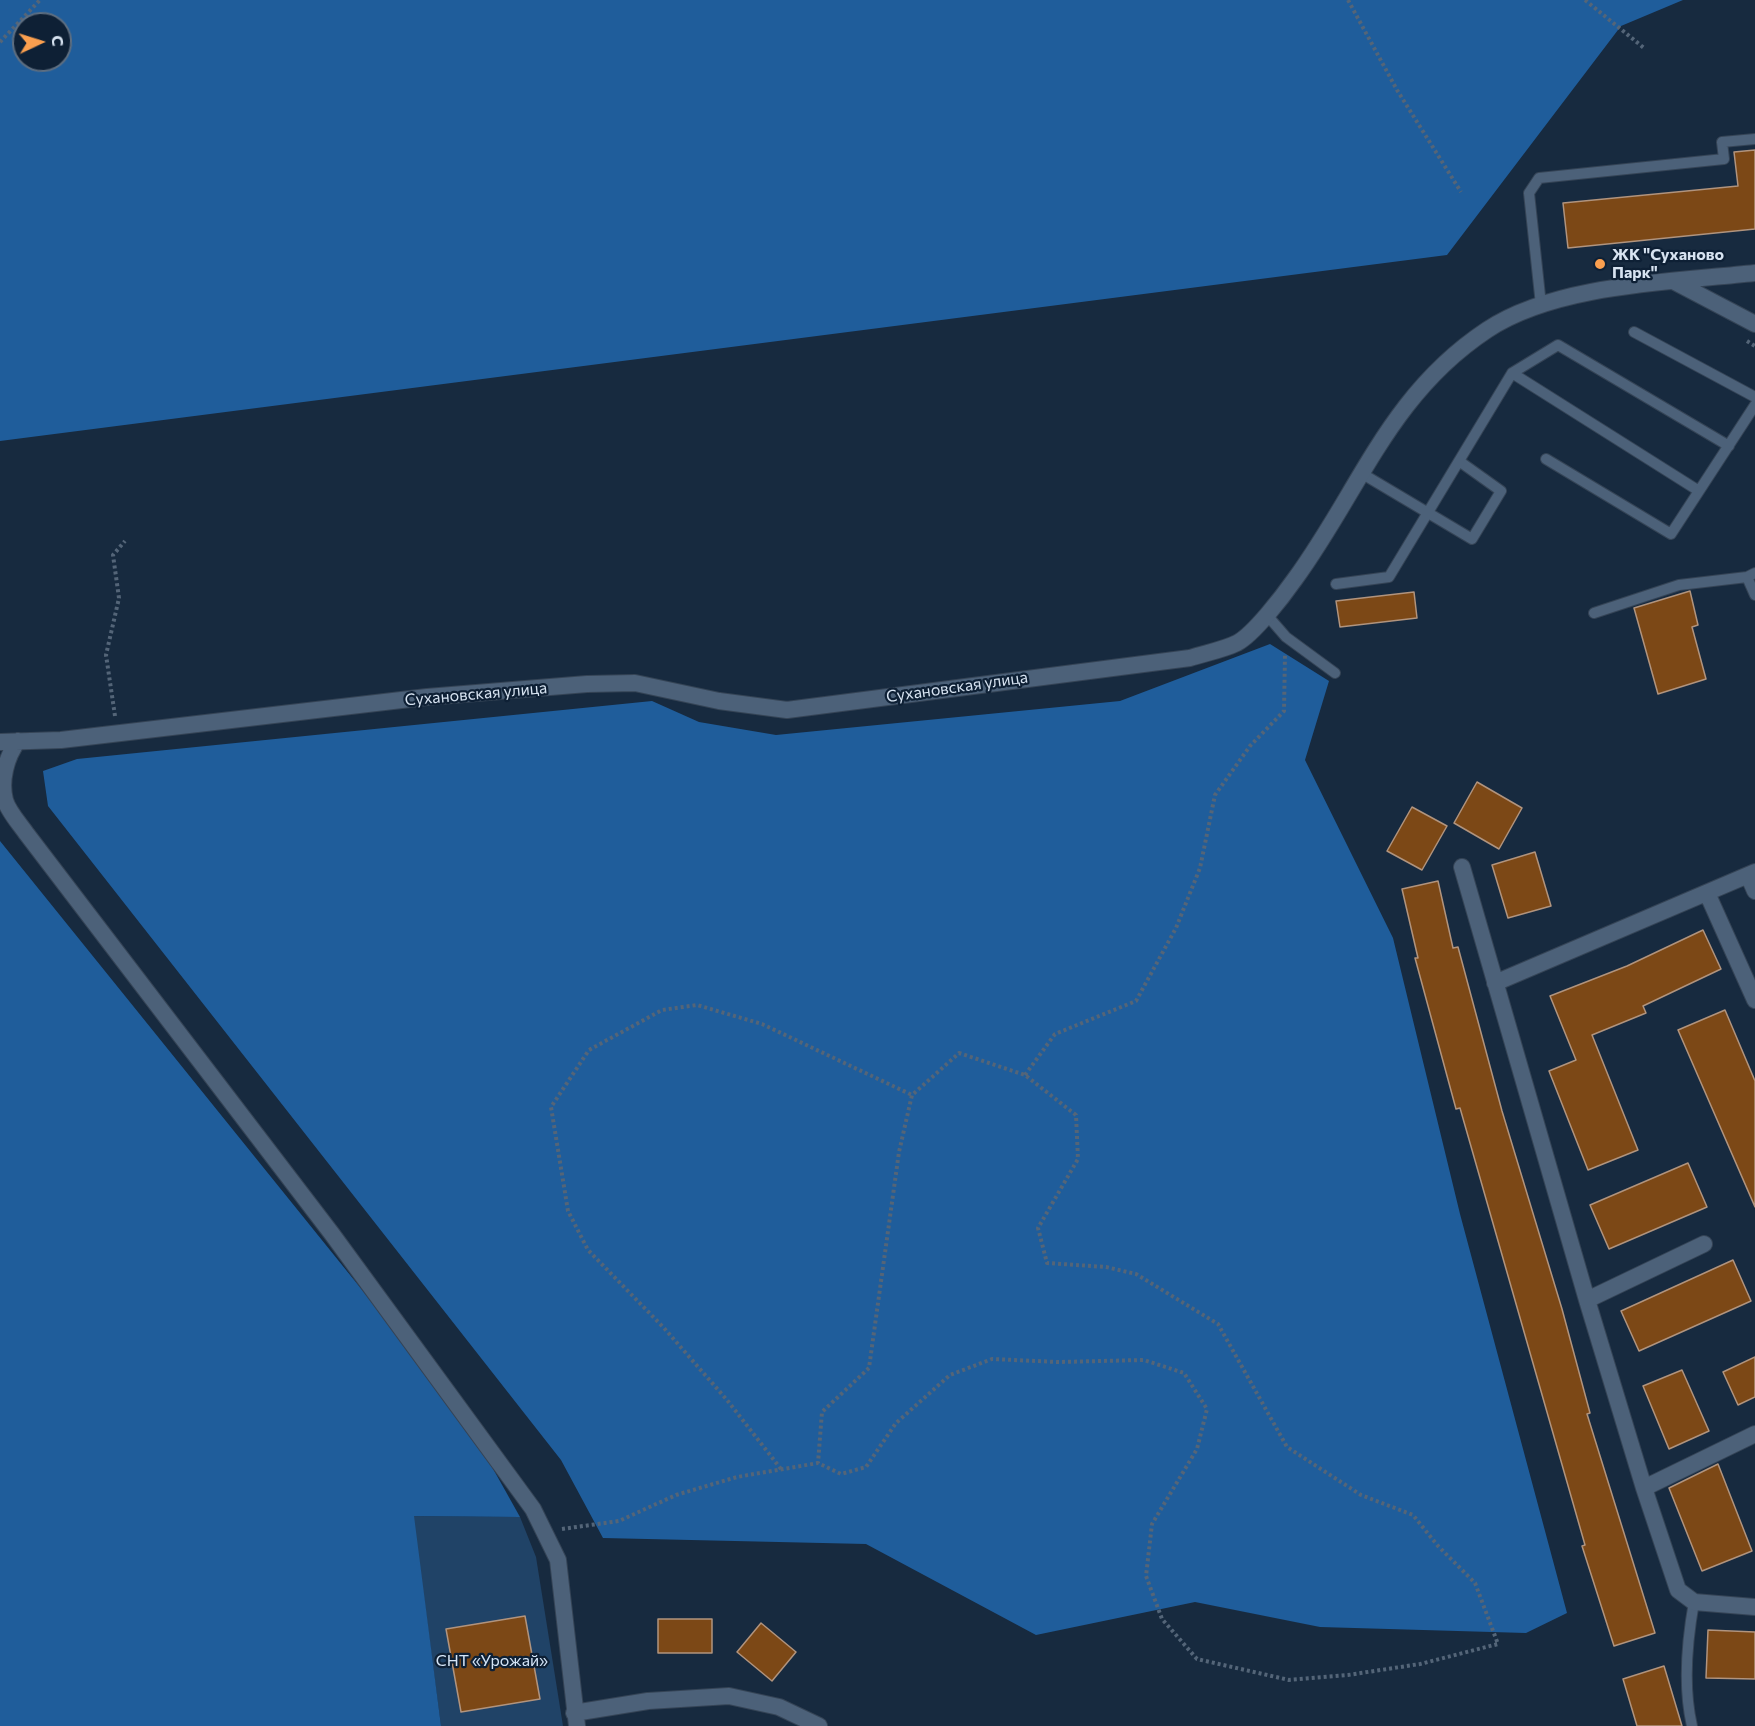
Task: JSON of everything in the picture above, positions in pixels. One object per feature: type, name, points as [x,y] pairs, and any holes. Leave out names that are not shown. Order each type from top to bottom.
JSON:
[{"type":"street","name":"Сухановская улица","points":[[0,742],[62,740],[114,735],[427,697],[587,684],[635,683],[719,701],[787,710],[1190,658],[1238,643],[1266,614],[1301,571],[1410,398],[1432,375],[1487,330],[1541,305],[1626,288],[1755,273]]},
{"type":"street","points":[[1675,282],[1755,324]]},
{"type":"street","points":[[18,741],[9,752],[3,781],[5,801],[26,833],[332,1234],[532,1509],[558,1560],[576,1720],[648,1701],[729,1696],[779,1707],[819,1726]]},
{"type":"street","points":[[1461,867],[1587,1300],[1644,1488],[1678,1590],[1694,1602],[1755,1607]]},
{"type":"street","points":[[1495,983],[1751,873],[1755,891]]},
{"type":"street","points":[[1707,893],[1755,1000]]},
{"type":"street","points":[[1587,1300],[1704,1244]]},
{"type":"street","points":[[1644,1488],[1755,1434]]},
{"type":"lane","points":[[1541,305],[1529,193],[1539,178],[1724,159],[1722,142],[1755,139]]},
{"type":"lane","points":[[1634,333],[1755,397]]},
{"type":"lane","points":[[1336,584],[1389,577],[1426,511],[1512,373],[1558,345],[1730,446]]},
{"type":"lane","points":[[1512,373],[1699,491]]},
{"type":"lane","points":[[1546,459],[1671,534],[1755,405]]},
{"type":"lane","points":[[1361,473],[1472,539],[1501,491],[1459,461]]},
{"type":"lane","points":[[1594,613],[1679,585],[1751,575],[1755,595]]},
{"type":"lane","points":[[1266,614],[1286,637],[1335,673]]},
{"type":"lane","points":[[1692,1726],[1688,1706],[1688,1674],[1690,1625],[1694,1602]]},
{"type":"path","points":[[0,42],[40,0]]},
{"type":"path","points":[[1348,0],[1397,90],[1461,192]]},
{"type":"path","points":[[1585,0],[1644,48]]},
{"type":"path","points":[[1746,341],[1755,346]]},
{"type":"path","points":[[114,735],[115,704],[106,655],[119,598],[113,555],[125,541]]},
{"type":"path","points":[[1025,1076],[1055,1034],[1136,1001],[1176,928],[1200,868],[1215,795],[1250,746],[1284,711],[1286,637]]},
{"type":"path","points":[[781,1469],[664,1328],[588,1250],[568,1210],[551,1107],[589,1050],[662,1010],[697,1005],[762,1024],[912,1095]]},
{"type":"path","points":[[545,1532],[619,1521],[676,1496],[737,1477],[818,1463],[841,1474],[866,1467],[896,1423],[950,1375],[992,1359],[1058,1362],[1144,1360],[1184,1373],[1207,1409],[1197,1449],[1152,1524],[1146,1576],[1162,1619],[1197,1659],[1289,1680],[1348,1675],[1420,1664],[1498,1644],[1475,1583],[1438,1546],[1413,1515],[1361,1495],[1287,1447],[1218,1324],[1136,1274],[1106,1267],[1047,1263],[1038,1228],[1078,1159],[1076,1114],[1025,1076],[959,1053],[912,1095],[899,1152],[869,1368],[822,1412],[818,1463]]},
{"type":"green space","name":"СНТ «Урожай»","points":[[413,1516],[520,1517],[536,1557],[563,1726],[441,1726]]},
{"type":"shaded area","points":[[0,0],[1683,0],[1621,26],[1447,255],[0,441]]},
{"type":"shaded area","points":[[1270,644],[1329,681],[1305,760],[1393,938],[1460,1214],[1567,1613],[1526,1633],[1320,1627],[1195,1602],[1036,1635],[866,1544],[603,1538],[561,1460],[48,806],[43,771],[77,759],[652,701],[699,722],[776,735],[1120,701]]},
{"type":"shaded area","points":[[0,841],[463,1415],[520,1517],[414,1516],[441,1726],[0,1726]]},
{"type":"building","points":[[1755,150],[1755,229],[1568,248],[1563,203],[1738,186],[1734,152]]},
{"type":"building","points":[[1690,591],[1698,625],[1692,627],[1706,679],[1658,694],[1634,608]]},
{"type":"building","points":[[1414,592],[1417,618],[1340,627],[1336,601]]},
{"type":"building","points":[[1477,782],[1522,808],[1499,849],[1454,823]]},
{"type":"building","points":[[1412,807],[1447,826],[1422,870],[1387,851]]},
{"type":"building","points":[[1535,852],[1551,906],[1508,918],[1492,865]]},
{"type":"building","points":[[1438,881],[1453,948],[1458,947],[1502,1111],[1562,1309],[1590,1413],[1587,1414],[1655,1633],[1614,1646],[1582,1546],[1585,1545],[1460,1108],[1456,1109],[1415,958],[1418,958],[1402,889]]},
{"type":"building","points":[[1703,930],[1721,969],[1643,1006],[1646,1013],[1592,1035],[1638,1150],[1588,1170],[1549,1071],[1576,1060],[1550,996],[1627,966]]},
{"type":"building","points":[[1725,1010],[1755,1081],[1755,1207],[1678,1030]]},
{"type":"building","points":[[1688,1163],[1707,1207],[1609,1249],[1590,1205]]},
{"type":"building","points":[[1733,1260],[1751,1301],[1639,1351],[1621,1311]]},
{"type":"building","points":[[1755,1357],[1755,1397],[1738,1405],[1723,1372]]},
{"type":"building","points":[[1682,1370],[1709,1431],[1669,1449],[1643,1386]]},
{"type":"building","points":[[1718,1464],[1752,1551],[1702,1571],[1669,1488]]},
{"type":"building","points":[[525,1616],[540,1699],[461,1712],[446,1629]]},
{"type":"building","points":[[658,1619],[712,1619],[712,1653],[658,1653]]},
{"type":"building","points":[[761,1623],[796,1652],[772,1681],[737,1652]]},
{"type":"building","points":[[1708,1630],[1755,1632],[1755,1679],[1706,1678]]},
{"type":"building","points":[[1664,1666],[1682,1726],[1637,1726],[1623,1679]]},
{"type":"place","name":"ЖК \"Суханово Парк\"","points":[[1600,264]]}]
